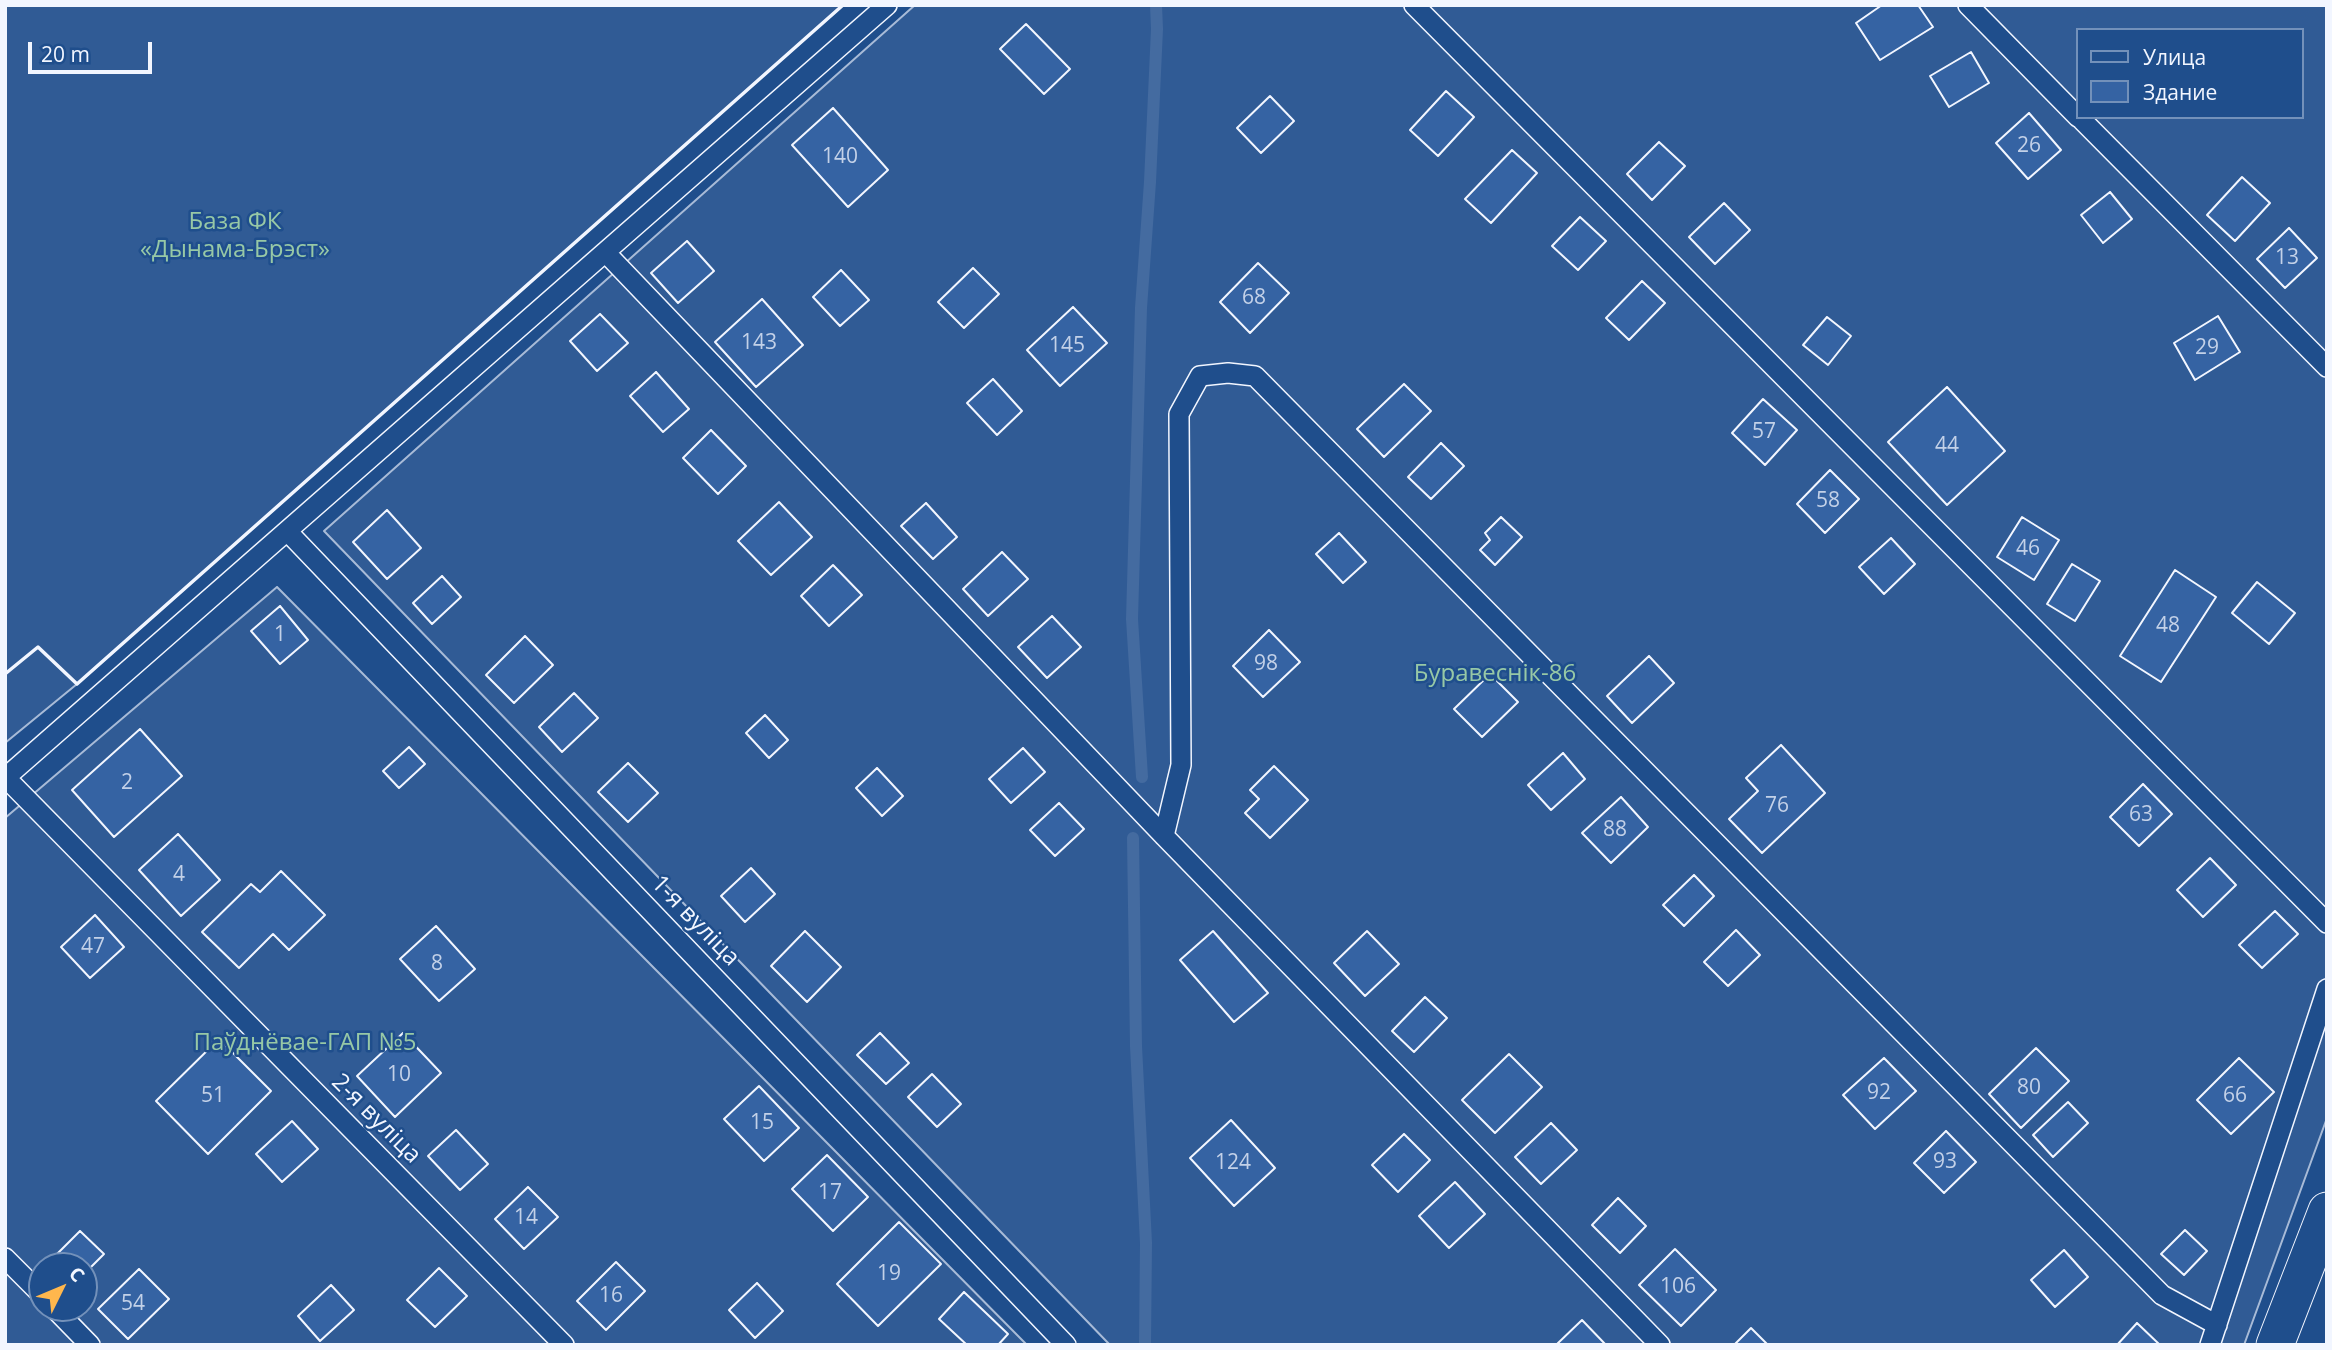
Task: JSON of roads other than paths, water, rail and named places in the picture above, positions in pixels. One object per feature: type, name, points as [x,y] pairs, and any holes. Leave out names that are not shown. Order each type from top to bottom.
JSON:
[{"type":"street","points":[[2275,1345],[2327,1211]]},
{"type":"lane","points":[[5,778],[887,5]]},
{"type":"lane","points":[[1414,5],[2327,923]]},
{"type":"lane","points":[[1968,5],[2076,114]]},
{"type":"lane","points":[[2081,119],[2327,367]]},
{"type":"lane","points":[[606,253],[1164,836],[1660,1345]]},
{"type":"lane","points":[[1164,836],[1181,765],[1179,414],[1200,376],[1228,373],[1255,376],[2162,1296],[2217,1325]]},
{"type":"lane","name":"1-я вуліца","points":[[288,532],[1066,1345]]},
{"type":"lane","name":"2-я вуліца","points":[[5,778],[564,1345]]},
{"type":"lane","points":[[2210,1345],[2327,989]]},
{"type":"lane","points":[[5,1258],[28,1281]]},
{"type":"lane","points":[[68,1322],[90,1345]]},
{"type":"waterway","points":[[1142,777],[1132,619],[1141,308],[1150,182],[1156,5]]},
{"type":"waterway","points":[[1133,838],[1136,1046],[1146,1243],[1145,1345]]},
{"type":"park label","name":"База ФК «Дынама-Брэст»","points":[[235,236]]},
{"type":"park label","name":"Буравеснік-86","points":[[1495,674]]},
{"type":"park label","name":"Паўднёвае-ГАП №5","points":[[305,1043]]}]
